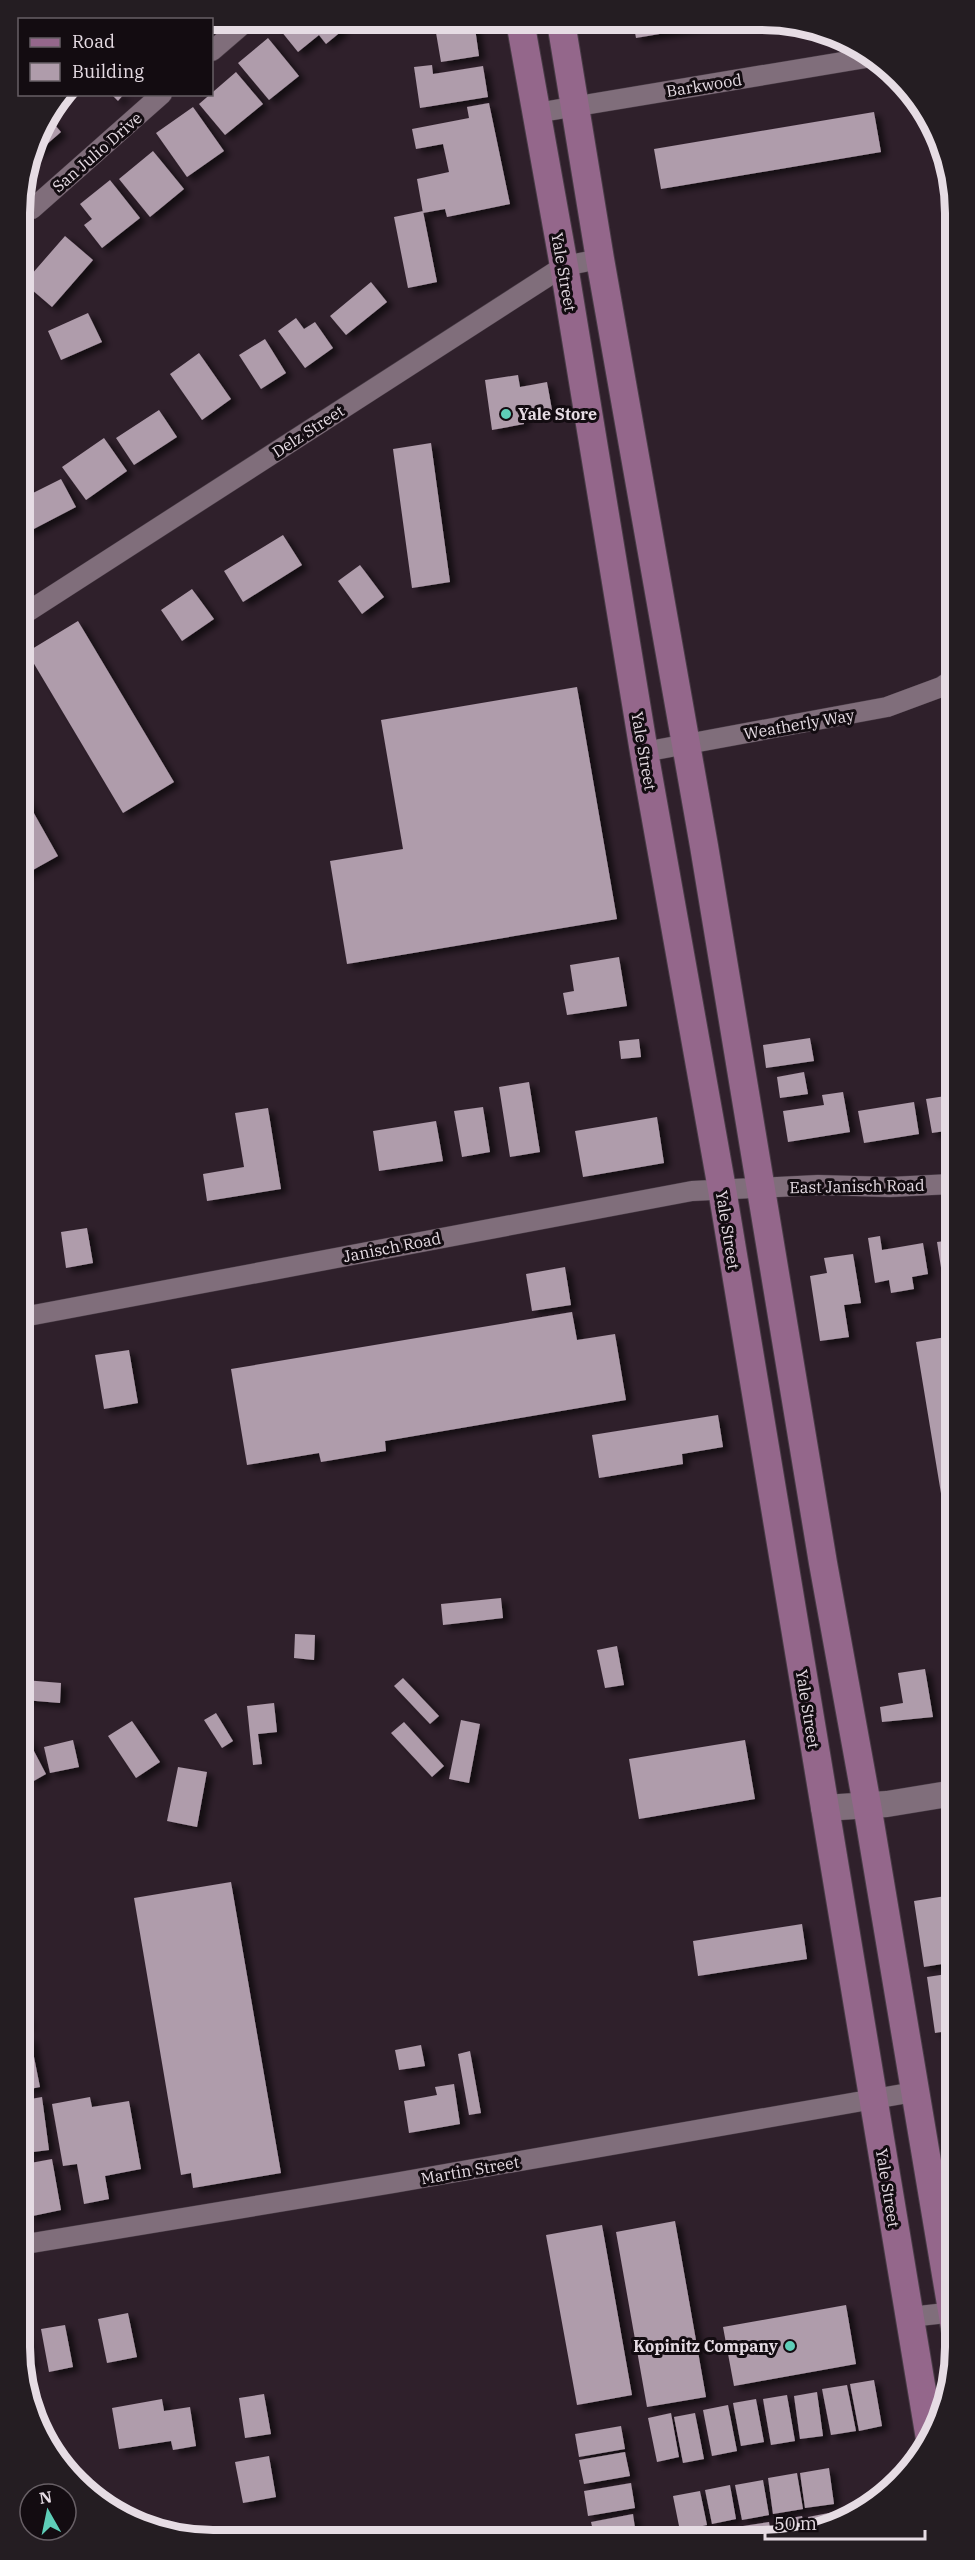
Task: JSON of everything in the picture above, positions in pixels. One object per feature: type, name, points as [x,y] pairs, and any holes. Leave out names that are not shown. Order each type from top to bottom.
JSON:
[{"type":"main road","name":"Yale Street","points":[[522,30],[564,266],[644,752],[722,1190],[927,2424]]},
{"type":"main road","points":[[562,30],[600,260],[687,744],[823,1563],[945,2263]]},
{"type":"main road","points":[[785,1569],[823,1563]]},
{"type":"street","points":[[213,50],[236,30]]},
{"type":"street","name":"Barkwood","points":[[537,113],[860,59]]},
{"type":"street","name":"San Julio Drive","points":[[32,209],[160,96]]},
{"type":"street","name":"Delz Street","points":[[30,610],[564,266],[600,260]]},
{"type":"street","name":"Weatherly Way","points":[[644,752],[887,707],[945,684]]},
{"type":"street","name":"East Janisch Road","points":[[762,1188],[945,1184]]},
{"type":"street","name":"Janisch Road","points":[[30,1316],[692,1191],[762,1188]]},
{"type":"street","points":[[824,1808],[887,1804],[945,1794]]},
{"type":"street","name":"Martin Street","points":[[30,2243],[914,2092]]},
{"type":"street","points":[[910,2317],[945,2318]]},
{"type":"building","points":[[280,30],[343,30],[326,44],[319,35],[298,52]]},
{"type":"building","points":[[436,30],[475,30],[479,56],[441,62]]},
{"type":"building","points":[[634,30],[683,30],[636,38]]},
{"type":"building","points":[[268,38],[299,76],[269,100],[238,63]]},
{"type":"building","points":[[432,65],[433,74],[483,66],[488,97],[420,108],[414,67]]},
{"type":"building","points":[[236,72],[263,104],[225,135],[199,104],[208,96],[213,96],[213,92]]},
{"type":"building","points":[[113,96],[122,96],[118,101]]},
{"type":"building","points":[[489,103],[510,204],[447,217],[445,209],[423,213],[417,179],[449,172],[443,144],[416,149],[412,129],[469,118],[467,107]]},
{"type":"building","points":[[193,107],[224,151],[187,177],[156,133]]},
{"type":"building","points":[[874,112],[881,152],[661,189],[654,149]]},
{"type":"building","points":[[54,124],[61,132],[42,148]]},
{"type":"building","points":[[153,151],[184,189],[150,217],[119,179]]},
{"type":"building","points":[[110,180],[140,218],[102,248],[84,225],[92,219],[80,204]]},
{"type":"building","points":[[423,211],[437,282],[408,288],[394,217]]},
{"type":"building","points":[[65,236],[93,260],[52,307],[30,288],[30,276]]},
{"type":"building","points":[[371,282],[387,302],[346,335],[330,316]]},
{"type":"building","points":[[88,313],[102,342],[61,360],[48,331]]},
{"type":"building","points":[[296,318],[304,329],[315,322],[333,348],[305,368],[278,331]]},
{"type":"building","points":[[265,339],[286,373],[261,389],[239,355]]},
{"type":"building","points":[[199,353],[231,399],[202,420],[170,374]]},
{"type":"building","points":[[518,375],[520,387],[547,382],[552,410],[523,415],[524,424],[492,430],[485,380]]},
{"type":"building","points":[[159,410],[177,437],[134,465],[116,438]]},
{"type":"building","points":[[104,438],[127,471],[86,500],[62,467]]},
{"type":"building","points":[[431,443],[450,582],[412,588],[393,449]]},
{"type":"building","points":[[61,479],[76,507],[30,531],[30,494]]},
{"type":"building","points":[[283,535],[302,565],[243,602],[224,571]]},
{"type":"building","points":[[360,565],[384,597],[362,614],[338,581]]},
{"type":"building","points":[[192,589],[214,619],[182,641],[161,610]]},
{"type":"building","points":[[78,621],[174,782],[123,813],[30,657],[30,650]]},
{"type":"building","points":[[577,687],[617,919],[347,964],[330,861],[403,849],[381,720]]},
{"type":"building","points":[[30,806],[58,856],[30,872]]},
{"type":"building","points":[[619,957],[627,1006],[567,1015],[563,993],[574,991],[570,965]]},
{"type":"building","points":[[810,1038],[814,1061],[766,1068],[763,1045]]},
{"type":"building","points":[[639,1039],[641,1057],[621,1059],[619,1041]]},
{"type":"building","points":[[804,1072],[808,1094],[780,1098],[777,1077]]},
{"type":"building","points":[[529,1082],[540,1152],[510,1157],[499,1087]]},
{"type":"building","points":[[843,1092],[850,1132],[788,1142],[783,1111],[824,1105],[822,1095]]},
{"type":"building","points":[[945,1096],[945,1131],[932,1133],[926,1099]]},
{"type":"building","points":[[914,1102],[919,1134],[864,1143],[858,1111]]},
{"type":"building","points":[[483,1107],[490,1152],[462,1157],[454,1111]]},
{"type":"building","points":[[268,1108],[281,1189],[207,1201],[203,1174],[244,1167],[235,1113]]},
{"type":"building","points":[[657,1117],[664,1163],[583,1177],[575,1131]]},
{"type":"building","points":[[436,1121],[443,1161],[379,1171],[373,1131]]},
{"type":"building","points":[[87,1228],[93,1263],[66,1268],[61,1232]]},
{"type":"building","points":[[880,1236],[882,1250],[923,1243],[928,1274],[912,1277],[914,1289],[891,1293],[889,1280],[875,1283],[868,1238]]},
{"type":"building","points":[[945,1241],[945,1273],[942,1274],[937,1242]]},
{"type":"building","points":[[853,1254],[861,1303],[844,1305],[849,1337],[820,1341],[810,1276],[827,1273],[824,1258]]},
{"type":"building","points":[[565,1267],[571,1305],[532,1311],[526,1274]]},
{"type":"building","points":[[572,1312],[577,1340],[615,1334],[626,1400],[385,1441],[386,1451],[321,1462],[319,1453],[247,1465],[231,1369]]},
{"type":"building","points":[[945,1337],[945,1518],[916,1342]]},
{"type":"building","points":[[129,1350],[138,1403],[104,1409],[95,1355]]},
{"type":"building","points":[[718,1415],[723,1447],[682,1454],[683,1464],[599,1478],[592,1435]]},
{"type":"building","points":[[501,1598],[503,1618],[443,1625],[441,1604]]},
{"type":"building","points":[[295,1634],[315,1635],[314,1660],[294,1658]]},
{"type":"building","points":[[617,1646],[624,1685],[605,1688],[597,1650]]},
{"type":"building","points":[[925,1669],[933,1717],[882,1722],[880,1707],[903,1703],[898,1673]]},
{"type":"building","points":[[403,1678],[439,1716],[430,1724],[394,1686]]},
{"type":"building","points":[[30,1680],[61,1683],[60,1703],[30,1700]]},
{"type":"building","points":[[274,1703],[277,1732],[258,1734],[262,1764],[253,1765],[247,1706]]},
{"type":"building","points":[[216,1713],[233,1741],[222,1748],[204,1720]]},
{"type":"building","points":[[461,1720],[480,1724],[469,1783],[449,1779]]},
{"type":"building","points":[[132,1721],[160,1762],[136,1778],[108,1736]]},
{"type":"building","points":[[404,1722],[444,1766],[432,1777],[391,1733]]},
{"type":"building","points":[[73,1740],[79,1767],[50,1773],[44,1747]]},
{"type":"building","points":[[745,1740],[755,1799],[639,1819],[629,1759]]},
{"type":"building","points":[[30,1743],[46,1774],[32,1782],[30,1778]]},
{"type":"building","points":[[178,1767],[207,1772],[197,1827],[167,1821]]},
{"type":"building","points":[[231,1882],[281,2173],[193,2188],[191,2173],[181,2175],[134,1898]]},
{"type":"building","points":[[945,1896],[945,1964],[924,1967],[914,1901]]},
{"type":"building","points":[[802,1924],[807,1959],[698,1976],[693,1941]]},
{"type":"building","points":[[945,1974],[945,2031],[935,2033],[927,1977]]},
{"type":"building","points":[[30,2037],[40,2087],[30,2089]]},
{"type":"building","points":[[421,2045],[425,2066],[399,2070],[395,2050]]},
{"type":"building","points":[[470,2051],[481,2113],[469,2115],[458,2054]]},
{"type":"building","points":[[454,2084],[460,2124],[409,2133],[404,2101],[437,2095],[435,2087]]},
{"type":"building","points":[[42,2097],[49,2150],[30,2152],[30,2099]]},
{"type":"building","points":[[90,2097],[92,2107],[129,2101],[141,2169],[105,2176],[109,2199],[84,2204],[77,2164],[63,2166],[52,2104]]},
{"type":"building","points":[[52,2159],[61,2210],[30,2217],[30,2163]]},
{"type":"building","points":[[675,2221],[706,2397],[647,2407],[616,2232]]},
{"type":"building","points":[[602,2225],[632,2395],[577,2405],[546,2235]]},
{"type":"building","name":"Kopinitz Company","points":[[846,2305],[856,2364],[734,2386],[723,2327]]},
{"type":"building","points":[[128,2313],[137,2357],[107,2363],[98,2319]]},
{"type":"building","points":[[65,2325],[73,2367],[49,2372],[41,2329]]},
{"type":"building","points":[[874,2380],[882,2426],[859,2431],[850,2384]]},
{"type":"building","points":[[847,2385],[856,2431],[831,2435],[822,2389]]},
{"type":"building","points":[[817,2392],[823,2436],[800,2439],[794,2396]]},
{"type":"building","points":[[264,2394],[271,2434],[245,2438],[239,2398]]},
{"type":"building","points":[[787,2395],[795,2441],[771,2445],[763,2399]]},
{"type":"building","points":[[162,2399],[164,2411],[190,2407],[196,2446],[173,2450],[171,2441],[119,2449],[112,2408]]},
{"type":"building","points":[[756,2399],[764,2442],[741,2446],[733,2403]]},
{"type":"building","points":[[728,2405],[737,2451],[712,2456],[703,2410]]},
{"type":"building","points":[[671,2413],[679,2457],[657,2462],[648,2418]]},
{"type":"building","points":[[695,2413],[704,2459],[683,2463],[674,2417]]},
{"type":"building","points":[[621,2426],[625,2449],[579,2457],[575,2434]]},
{"type":"building","points":[[625,2452],[630,2476],[584,2484],[579,2460]]},
{"type":"building","points":[[269,2456],[276,2497],[243,2503],[235,2462]]},
{"type":"building","points":[[829,2468],[834,2504],[805,2508],[800,2473]]},
{"type":"building","points":[[797,2473],[803,2509],[773,2514],[768,2478]]},
{"type":"building","points":[[763,2480],[769,2515],[742,2520],[735,2485]]},
{"type":"building","points":[[631,2483],[635,2508],[588,2516],[584,2491]]},
{"type":"building","points":[[730,2485],[736,2519],[712,2524],[705,2490]]},
{"type":"building","points":[[700,2491],[707,2525],[680,2530],[673,2496]]},
{"type":"building","points":[[834,2512],[835,2514],[809,2524],[808,2517]]},
{"type":"building","points":[[633,2514],[635,2530],[593,2530],[591,2522]]},
{"type":"building","points":[[802,2516],[804,2525],[776,2529],[775,2521]]},
{"type":"building","points":[[769,2522],[770,2529],[744,2530],[743,2526]]},
{"type":"place","name":"Yale Store","points":[[506,414]]},
{"type":"place","name":"Kopinitz Company","points":[[790,2346]]}]
